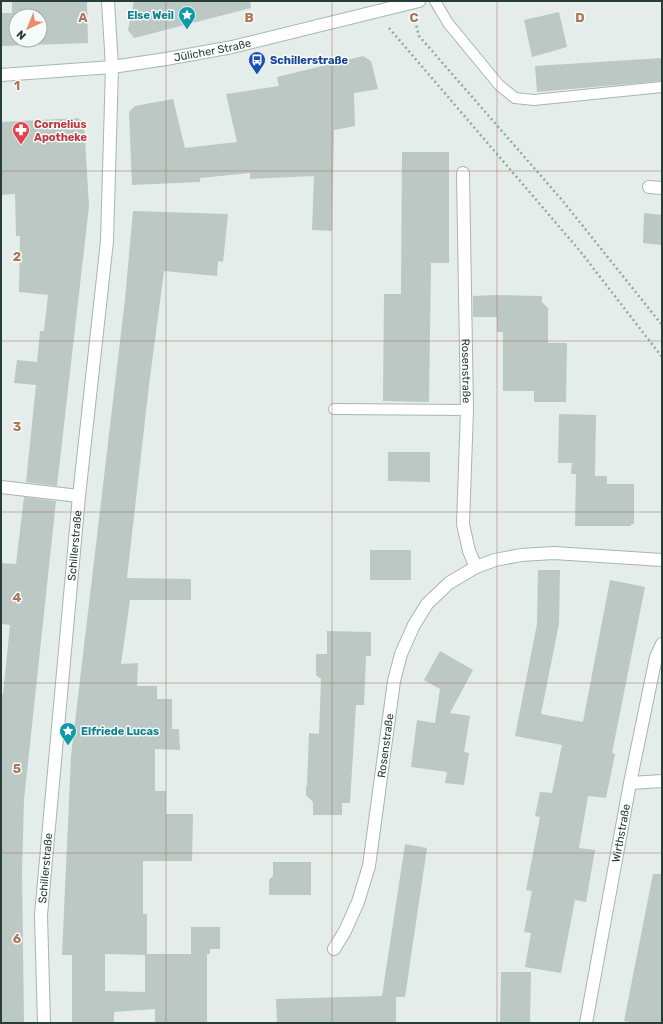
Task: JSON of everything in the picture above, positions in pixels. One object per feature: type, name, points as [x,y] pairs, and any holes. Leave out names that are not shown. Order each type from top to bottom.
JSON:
[{"type":"street","name":"Schillerstraße","points":[[44,1023],[41,915],[79,496],[107,241],[112,67],[108,1]]},
{"type":"street","name":"Jülicher Straße","points":[[1,75],[112,67],[232,47],[415,2]]},
{"type":"street","name":"Rosenstraße","points":[[463,173],[467,410],[463,524],[469,551],[476,567]]},
{"type":"street","points":[[649,187],[662,188]]},
{"type":"street","points":[[1,487],[79,496]]},
{"type":"street","name":"Rosenstraße","points":[[334,949],[345,932],[358,902],[369,866],[394,681],[401,654],[414,625],[427,604],[448,583],[476,567],[495,560],[521,555],[554,553],[662,560]]},
{"type":"street","name":"Wirthstraße","points":[[586,1023],[630,783],[656,657],[662,644]]},
{"type":"street","points":[[630,783],[662,781]]},
{"type":"lane","points":[[435,1],[448,23],[499,85],[515,98],[534,100],[662,87]]},
{"type":"lane","points":[[334,409],[467,410]]},
{"type":"path","points":[[415,2],[419,36],[562,200],[662,325]]},
{"type":"path","points":[[374,13],[388,26],[580,251],[662,357]]},
{"type":"building","points":[[12,1],[87,1],[88,43],[48,44],[48,8],[12,8]]},
{"type":"building","points":[[134,1],[250,1],[251,8],[134,38],[128,30]]},
{"type":"building","points":[[559,12],[567,47],[532,57],[524,20]]},
{"type":"building","points":[[1,13],[8,13],[8,46],[1,46]]},
{"type":"building","points":[[363,56],[371,61],[378,89],[354,93],[355,126],[334,130],[332,231],[312,230],[314,176],[250,179],[250,173],[200,178],[200,182],[132,185],[129,112],[135,106],[173,99],[185,148],[237,142],[226,94],[279,86],[277,77]]},
{"type":"building","points":[[662,58],[662,81],[537,92],[535,66]]},
{"type":"building","points":[[78,118],[84,123],[89,206],[57,486],[26,482],[36,385],[14,383],[17,360],[37,362],[40,331],[44,331],[48,295],[19,292],[20,236],[16,236],[15,194],[1,195],[1,122]]},
{"type":"building","points":[[402,152],[449,152],[449,263],[431,263],[429,402],[383,401],[384,294],[401,294]]},
{"type":"building","points":[[133,211],[228,214],[223,262],[218,261],[217,276],[164,271],[149,385],[127,578],[191,579],[191,600],[130,600],[121,664],[138,663],[137,686],[157,686],[157,699],[172,699],[172,729],[179,729],[180,750],[155,749],[155,791],[166,791],[166,814],[193,814],[192,861],[143,861],[143,914],[147,914],[147,954],[207,954],[207,1023],[155,1023],[155,1009],[114,1012],[114,1023],[72,1023],[72,955],[62,955],[71,756],[125,299]],"holes":[[[105,954],[145,955],[145,992],[105,991]]]},
{"type":"building","points":[[644,213],[662,215],[662,245],[643,243]]},
{"type":"building","points":[[473,296],[542,296],[542,302],[548,308],[548,343],[567,343],[566,402],[534,402],[534,391],[503,391],[503,332],[497,332],[497,317],[473,317]]},
{"type":"building","points":[[559,414],[596,415],[595,476],[607,476],[607,484],[634,484],[634,524],[631,524],[631,526],[575,526],[576,474],[571,474],[572,463],[558,463]]},
{"type":"building","points":[[388,452],[430,452],[430,482],[388,481]]},
{"type":"building","points":[[24,497],[56,501],[24,800],[22,871],[24,1023],[1,1023],[1,694],[3,694],[10,625],[1,624],[1,563],[16,564]]},
{"type":"building","points":[[370,550],[411,550],[411,580],[370,580]]},
{"type":"building","points":[[538,570],[560,570],[559,624],[541,714],[583,722],[610,580],[645,587],[612,753],[615,754],[606,798],[588,796],[579,848],[595,850],[586,902],[575,900],[561,973],[525,967],[531,933],[524,932],[532,891],[526,890],[540,817],[535,816],[540,792],[552,793],[562,745],[515,736],[537,624]]},
{"type":"building","points":[[327,631],[371,632],[371,656],[366,656],[364,705],[356,705],[350,803],[342,803],[342,815],[313,815],[313,802],[306,795],[309,733],[319,734],[321,679],[316,675],[316,654],[327,654]]},
{"type":"building","points":[[440,651],[473,670],[450,713],[470,716],[464,752],[469,753],[464,785],[445,783],[447,772],[411,767],[417,720],[435,723],[440,689],[424,680]]},
{"type":"building","points":[[405,844],[427,848],[405,997],[396,997],[396,1023],[277,1023],[276,999],[382,996]]},
{"type":"building","points":[[273,862],[311,862],[311,895],[269,895],[269,880],[273,876]]},
{"type":"building","points":[[653,874],[662,874],[662,1023],[636,1023],[624,1021]]},
{"type":"building","points":[[191,927],[220,927],[220,949],[210,949],[210,954],[191,954]]},
{"type":"building","points":[[501,972],[531,972],[530,1023],[500,1023]]},
{"type":"place","name":"Else Weil","points":[[187,30]]},
{"type":"place","name":"Schillerstraße","points":[[257,75]]},
{"type":"place","name":"Cornelius Apotheke","points":[[21,145]]},
{"type":"place","name":"Elfriede Lucas","points":[[68,746]]}]
